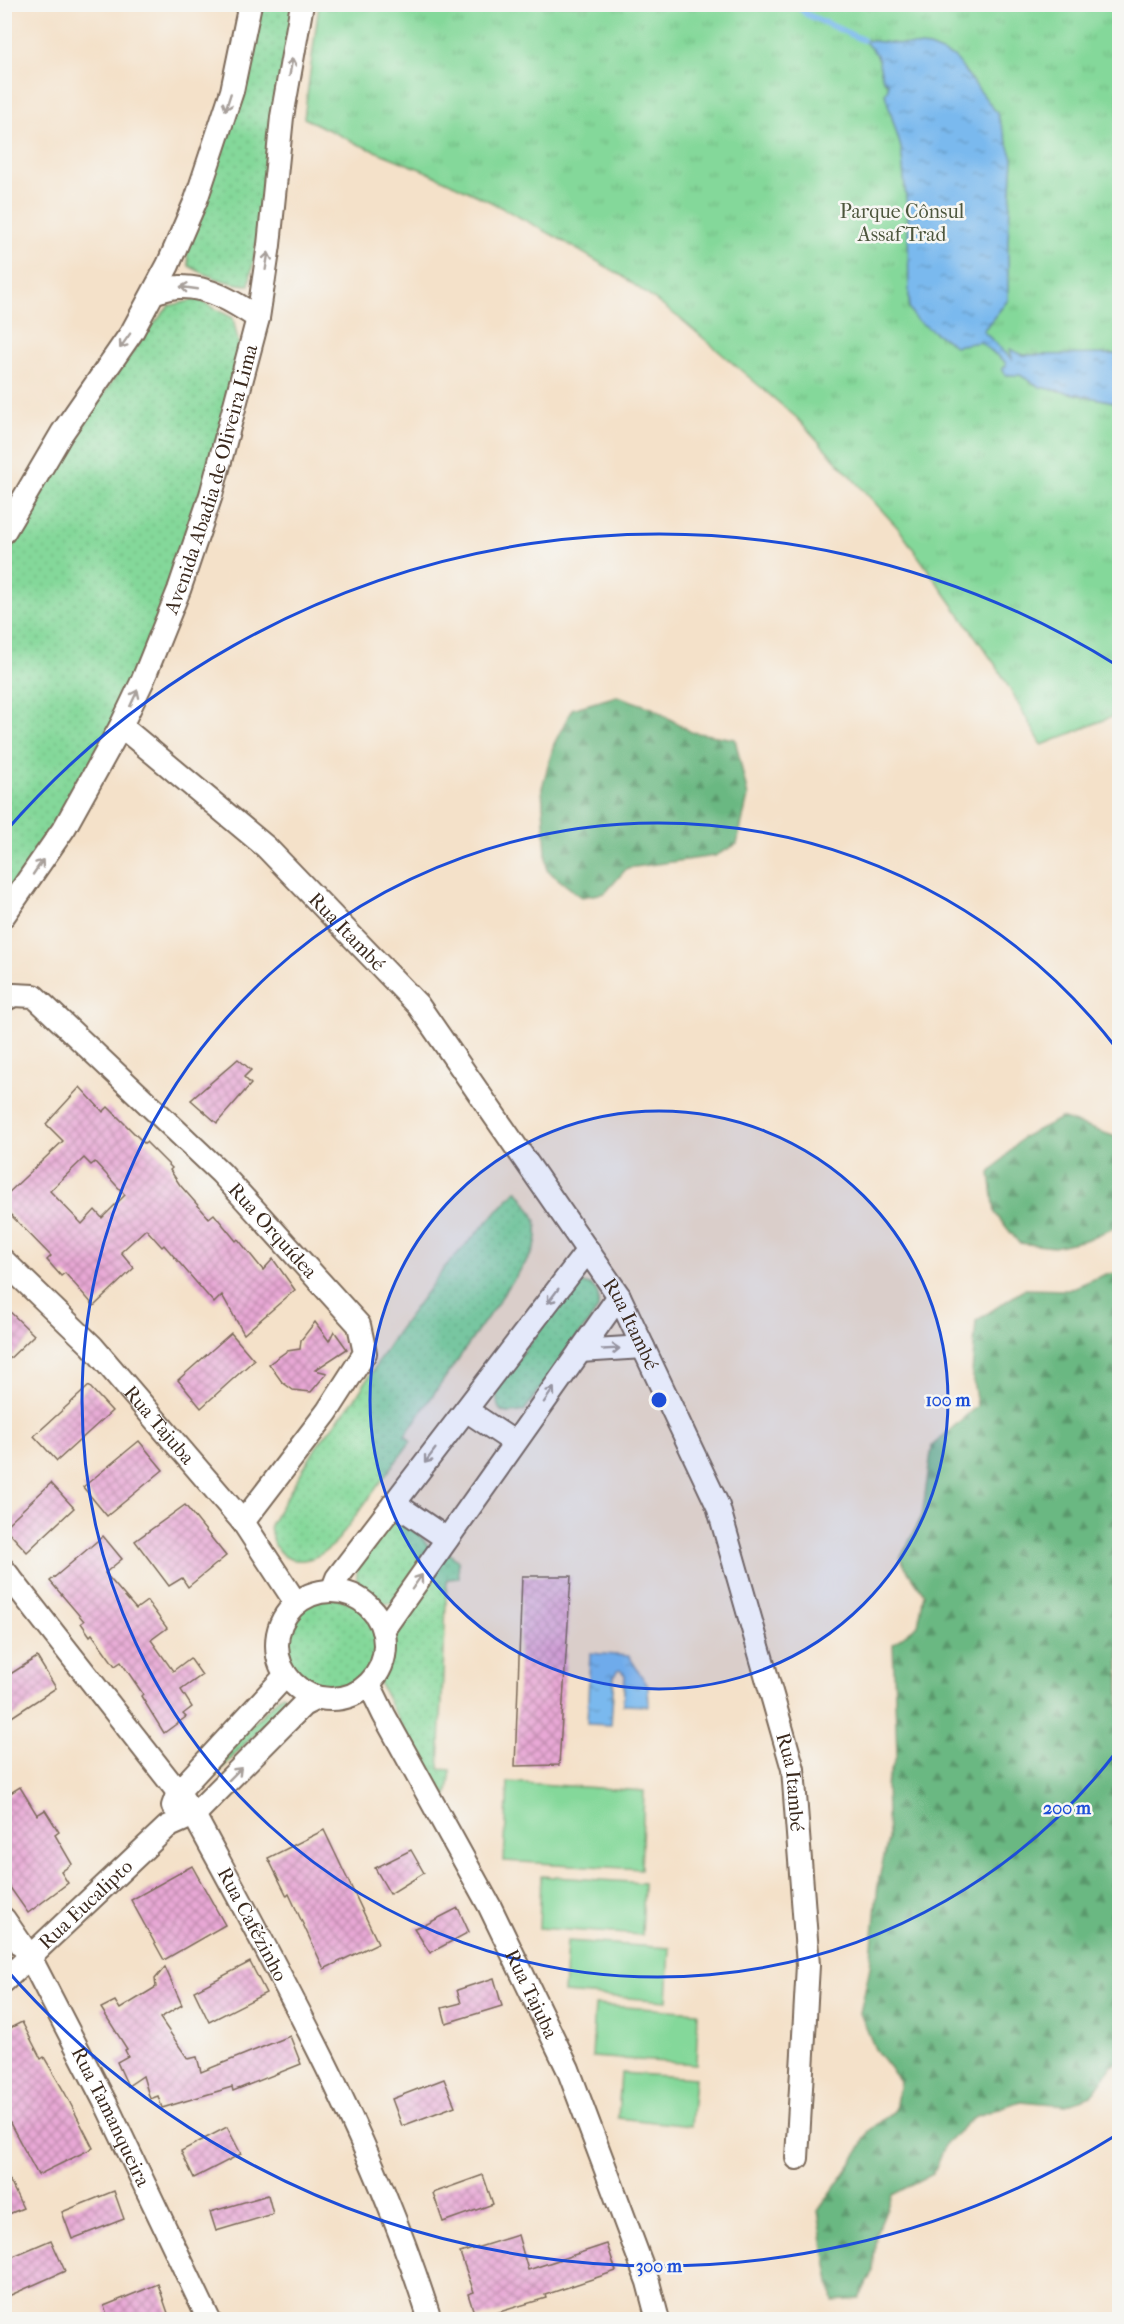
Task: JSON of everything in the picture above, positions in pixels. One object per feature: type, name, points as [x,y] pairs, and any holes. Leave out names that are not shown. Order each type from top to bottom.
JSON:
[{"type":"street","points":[[4,532],[62,433],[132,332],[155,291],[196,200],[232,91],[250,4]]},
{"type":"street","name":"Avenida Abadia de Oliveira Lima","points":[[4,915],[65,827],[121,726],[142,682],[186,569],[211,495],[258,318],[269,244],[282,117],[302,4]]},
{"type":"street","points":[[155,291],[179,287],[208,291],[235,303],[258,318]]},
{"type":"street","name":"Rua Itambé","points":[[121,726],[266,847],[418,1005],[619,1296],[718,1506],[793,1769],[808,1965],[797,2158]]},
{"type":"street","name":"Rua Orquídea","points":[[4,1000],[14,995],[34,996],[221,1173],[359,1325],[365,1353],[327,1412],[243,1522]]},
{"type":"street","points":[[332,1591],[337,1578],[588,1250]]},
{"type":"street","name":"Rua Tajuba","points":[[4,1260],[92,1346],[243,1522],[296,1604]]},
{"type":"street","points":[[383,1630],[619,1296]]},
{"type":"street","points":[[580,1351],[643,1347]]},
{"type":"street","points":[[466,1410],[514,1442]]},
{"type":"street","points":[[394,1503],[447,1539]]},
{"type":"street","name":"Rua Cafézinho","points":[[4,1570],[194,1815],[284,1983],[365,2149],[412,2262],[430,2319]]},
{"type":"street","points":[[332,1591],[349,1594],[364,1602],[375,1614],[383,1630],[385,1644],[384,1659],[369,1684],[354,1695],[336,1699],[317,1698],[305,1693],[286,1675],[279,1661],[277,1645],[279,1630],[286,1615],[296,1604],[307,1596],[332,1591]]},
{"type":"street","points":[[167,1827],[177,1791],[286,1675]]},
{"type":"street","name":"Rua Tajuba","points":[[369,1684],[490,1907],[568,2069],[648,2282],[658,2319]]},
{"type":"street","points":[[194,1815],[303,1706],[317,1698]]},
{"type":"street","name":"Rua Eucalipto","points":[[4,1981],[167,1827],[194,1815]]},
{"type":"street","name":"Rua Tamanqueira","points":[[4,1919],[30,1957],[107,2106],[209,2319]]},
{"type":"green space","points":[[257,5],[300,5],[249,285],[226,281],[196,270],[189,266],[187,254]]},
{"type":"green space","name":"Parque Cônsul Assaf Trad","points":[[319,5],[1119,5],[1119,714],[1042,745],[997,667],[899,529],[797,418],[682,320],[622,276],[491,202],[304,118]]},
{"type":"green space","points":[[197,299],[233,318],[240,350],[233,404],[139,679],[60,819],[5,900],[4,565],[31,511],[76,434],[142,338],[169,306]]},
{"type":"green space","points":[[617,696],[652,708],[691,732],[735,739],[748,796],[737,844],[715,856],[627,868],[605,893],[581,897],[547,870],[542,788],[554,744],[572,709]]},
{"type":"green space","points":[[1061,1118],[1119,1138],[1119,1226],[1085,1240],[1054,1247],[1019,1243],[995,1213],[990,1173],[1023,1137]]},
{"type":"green space","points":[[517,1190],[532,1212],[537,1226],[533,1252],[405,1435],[411,1441],[337,1541],[327,1550],[306,1560],[286,1557],[278,1550],[273,1540],[270,1525],[317,1446],[357,1396],[395,1335],[445,1267]]},
{"type":"green space","points":[[1119,1273],[1119,2062],[1112,2066],[1091,2096],[1066,2105],[1020,2101],[974,2117],[946,2143],[933,2174],[892,2195],[876,2234],[873,2270],[859,2299],[833,2301],[818,2211],[853,2161],[869,2131],[895,2110],[900,2081],[875,2049],[860,2013],[870,1967],[878,1883],[888,1839],[886,1785],[897,1754],[893,1644],[918,1625],[924,1594],[900,1559],[922,1516],[932,1446],[977,1406],[972,1373],[976,1321],[1025,1289],[1068,1290],[1106,1274]]},
{"type":"green space","points":[[580,1283],[594,1287],[598,1294],[598,1309],[524,1411],[509,1413],[500,1410],[497,1401],[497,1386],[573,1287]]},
{"type":"green space","points":[[395,1522],[415,1532],[429,1548],[392,1603],[385,1603],[375,1600],[359,1586],[358,1569],[368,1549],[388,1524]]},
{"type":"green space","points":[[448,1552],[458,1561],[459,1578],[447,1579],[439,1769],[451,1770],[448,1792],[442,1808],[379,1682],[387,1670],[391,1657],[393,1629]]},
{"type":"green space","points":[[333,1598],[348,1602],[361,1610],[370,1621],[377,1648],[374,1661],[366,1674],[349,1688],[333,1693],[314,1690],[300,1680],[290,1666],[285,1648],[287,1631],[295,1615],[310,1604]]},
{"type":"green space","points":[[282,1694],[288,1699],[198,1794],[193,1786]]},
{"type":"green space","points":[[508,1782],[644,1791],[641,1869],[504,1861]]},
{"type":"green space","points":[[541,1876],[644,1883],[642,1935],[539,1928]]},
{"type":"green space","points":[[567,1941],[670,1948],[667,2001],[564,1993]]},
{"type":"green space","points":[[595,2005],[698,2012],[696,2064],[592,2057]]},
{"type":"green space","points":[[621,2073],[695,2078],[691,2126],[618,2118]]},
{"type":"water","points":[[863,40],[929,47],[954,57],[997,113],[1013,158],[1008,240],[1008,300],[983,331],[1012,359],[1010,349],[1023,355],[1119,354],[1119,403],[1040,387],[1020,375],[1006,375],[1002,369],[1006,366],[1005,362],[980,342],[955,346],[915,319],[909,307],[908,218],[901,148],[885,94],[888,83],[883,80],[877,55]]},
{"type":"water","points":[[590,1653],[629,1656],[648,1686],[649,1706],[623,1705],[625,1675],[620,1670],[614,1676],[611,1725],[587,1724]]},
{"type":"building","points":[[238,1059],[251,1070],[244,1077],[251,1084],[217,1123],[191,1100]]},
{"type":"building","points":[[80,1087],[103,1112],[108,1107],[172,1168],[170,1170],[180,1185],[209,1218],[214,1214],[263,1270],[273,1259],[295,1290],[244,1334],[222,1295],[214,1303],[164,1245],[162,1247],[146,1229],[121,1252],[134,1268],[94,1306],[65,1273],[61,1276],[47,1260],[51,1256],[4,1208],[4,1197],[63,1141],[46,1124]],"holes":[[[84,1158],[91,1165],[95,1162],[125,1195],[102,1218],[95,1210],[82,1224],[50,1191]]]},
{"type":"building","points":[[4,1306],[34,1335],[4,1364]]},
{"type":"building","points":[[315,1322],[329,1341],[334,1331],[347,1349],[315,1370],[327,1373],[311,1392],[293,1390],[282,1382],[269,1364],[287,1351],[300,1349],[301,1340]]},
{"type":"building","points":[[231,1333],[254,1360],[201,1408],[178,1380]]},
{"type":"building","points":[[89,1386],[112,1411],[57,1461],[34,1436]]},
{"type":"building","points":[[139,1441],[163,1470],[107,1516],[83,1487]]},
{"type":"building","points":[[51,1483],[74,1508],[27,1552],[4,1527]]},
{"type":"building","points":[[185,1505],[226,1556],[188,1587],[182,1578],[169,1586],[135,1541]]},
{"type":"building","points":[[103,1536],[122,1559],[105,1573],[136,1609],[147,1601],[167,1628],[151,1640],[173,1671],[190,1658],[202,1675],[181,1690],[192,1707],[183,1714],[186,1717],[164,1733],[141,1696],[143,1694],[121,1662],[115,1666],[92,1634],[90,1636],[81,1623],[84,1621],[50,1581]]},
{"type":"building","points":[[522,1576],[571,1576],[559,1765],[515,1766]]},
{"type":"building","points":[[37,1657],[56,1688],[4,1722],[4,1678]]},
{"type":"building","points":[[20,1787],[37,1815],[45,1810],[59,1832],[55,1835],[72,1864],[61,1872],[68,1883],[28,1913],[4,1879],[4,1797]]},
{"type":"building","points":[[324,1830],[378,1943],[324,1969],[289,1894],[287,1896],[268,1858]]},
{"type":"building","points":[[411,1850],[424,1873],[390,1894],[375,1868]]},
{"type":"building","points":[[192,1866],[225,1925],[164,1960],[131,1900]]},
{"type":"building","points":[[458,1908],[469,1932],[430,1953],[414,1928],[425,1925]]},
{"type":"building","points":[[250,1962],[266,1993],[209,2022],[194,1991]]},
{"type":"building","points":[[165,1967],[182,2005],[160,2018],[188,2059],[197,2057],[201,2072],[290,2036],[301,2064],[233,2091],[232,2087],[162,2108],[158,2096],[150,2099],[143,2076],[128,2086],[117,2062],[128,2056],[125,2050],[127,2049],[101,2008],[115,2001],[120,2009],[156,1987],[155,1979]]},
{"type":"building","points":[[494,1978],[502,2006],[446,2023],[442,2008],[461,2003],[457,1990]]},
{"type":"building","points":[[22,2022],[41,2059],[44,2057],[65,2093],[93,2148],[38,2175],[4,2112],[4,2031]]},
{"type":"building","points":[[444,2079],[455,2106],[402,2126],[392,2099]]},
{"type":"building","points":[[227,2127],[241,2154],[194,2178],[181,2151]]},
{"type":"building","points":[[4,2169],[23,2208],[4,2216]]},
{"type":"building","points":[[483,2175],[493,2204],[443,2222],[433,2193]]},
{"type":"building","points":[[114,2191],[124,2219],[72,2239],[62,2212]]},
{"type":"building","points":[[268,2195],[273,2214],[216,2231],[210,2212]]},
{"type":"building","points":[[518,2235],[528,2270],[607,2244],[616,2271],[545,2295],[546,2298],[476,2319],[468,2294],[474,2292],[460,2253]]},
{"type":"building","points":[[51,2240],[65,2271],[4,2298],[4,2260]]},
{"type":"building","points":[[158,2284],[170,2319],[108,2319],[104,2306]]},
{"type":"waterway","points":[[796,4],[806,14],[863,40]]}]
